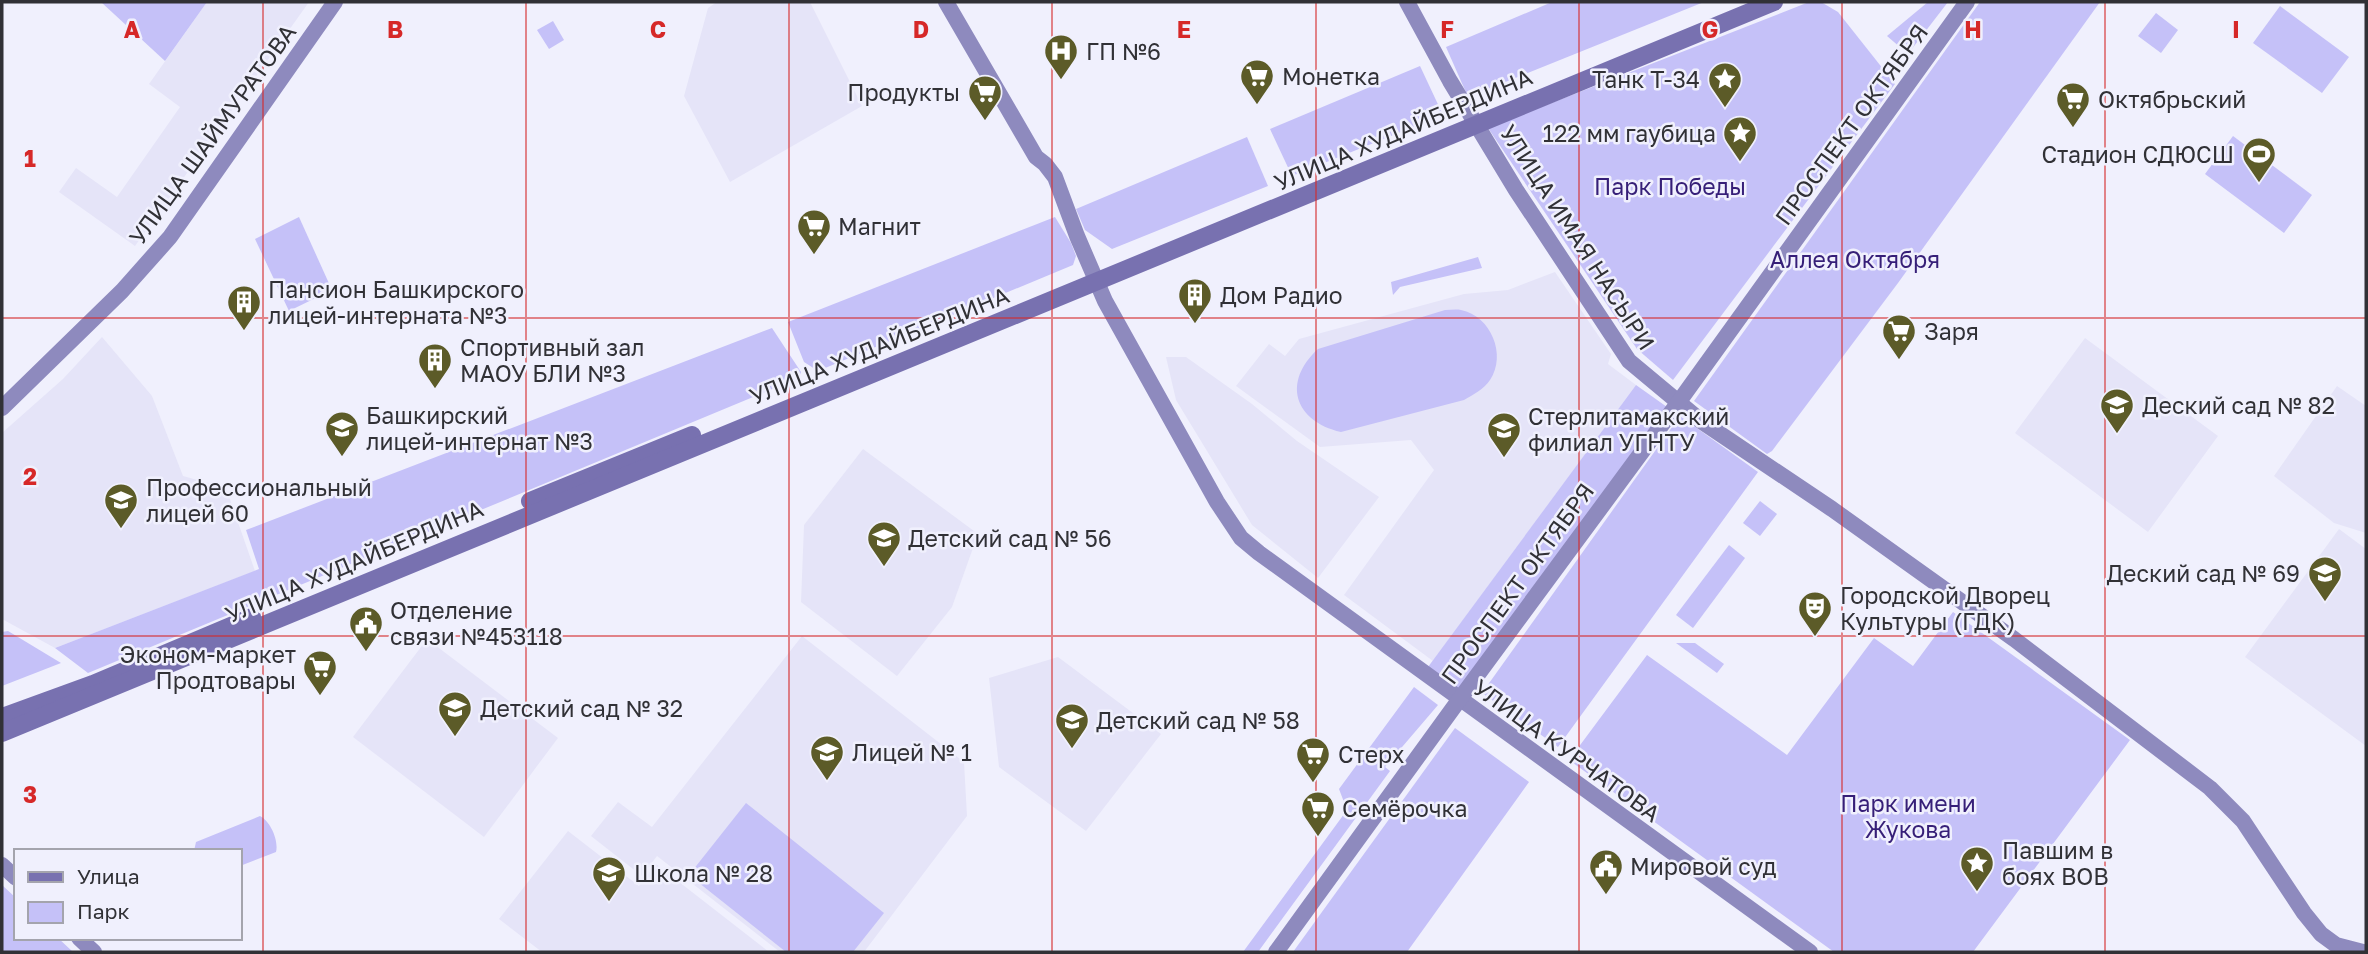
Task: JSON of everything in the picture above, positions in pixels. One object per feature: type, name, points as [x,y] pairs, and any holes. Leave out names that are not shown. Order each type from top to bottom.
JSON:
[{"type":"main road","name":"УЛИЦА ШАЙМУРАТОВА","points":[[2,408],[122,290],[170,237],[335,2]]},
{"type":"main road","name":"УЛИЦА КУРЧАТОВА","points":[[946,2],[1035,157],[1045,164],[1055,177],[1094,277],[1217,502],[1241,538],[1459,700],[1811,952]]},
{"type":"main road","name":"УЛИЦА ИМАЯ НАСЫРИ","points":[[1407,2],[1516,190],[1629,361],[1700,421],[1832,509],[2014,639],[2210,788],[2243,821],[2321,934],[2336,945],[2363,952]]},
{"type":"main road","name":"УЛИЦА ХУДАЙБЕРДИНА","points":[[1475,120],[1743,2]]},
{"type":"main road","name":"УЛИЦА ХУДАЙБЕРДИНА","points":[[2,733],[1094,277],[1475,120],[1774,2]]},
{"type":"main road","name":"ПРОСПЕКТ ОКТЯБРЯ","points":[[1276,952],[1678,403],[1967,2]]},
{"type":"main road","name":"УЛИЦА ХУДАЙБЕРДИНА","points":[[2,717],[93,684],[603,470],[1094,277]]},
{"type":"main road","points":[[81,940],[94,952]]},
{"type":"shaded area","points":[[207,2],[309,2],[135,246],[59,192],[76,168],[117,197],[180,107],[149,84]]},
{"type":"shaded area","points":[[717,2],[810,2],[862,106],[730,182],[684,96],[708,8]]},
{"type":"shaded area","name":"Стерлитамакский филиал УГНТУ","points":[[1555,272],[1611,354],[1608,364],[1636,385],[1433,661],[1344,595],[1434,470],[1411,440],[1320,447],[1236,386],[1269,344],[1285,356],[1299,339],[1464,294],[1508,290]]},
{"type":"shaded area","name":"Профессиональный лицей 60","points":[[102,337],[152,396],[183,476],[226,488],[255,571],[55,648],[2,619],[2,433],[63,379]]},
{"type":"shaded area","name":"Деский сад № 82","points":[[2085,338],[2218,436],[2148,532],[2015,433]]},
{"type":"shaded area","points":[[1166,357],[1186,357],[1252,404],[1297,441],[1379,497],[1318,578],[1252,525],[1176,400]]},
{"type":"shaded area","points":[[2337,386],[2366,406],[2366,533],[2334,523],[2274,476]]},
{"type":"shaded area","name":"Детский сад № 56","points":[[863,449],[978,534],[952,607],[897,676],[801,602],[804,525]]},
{"type":"shaded area","name":"Деский сад № 69","points":[[2339,529],[2366,549],[2366,746],[2245,657]]},
{"type":"shaded area","name":"Лицей № 1","points":[[802,636],[964,762],[967,816],[864,952],[780,952],[657,856],[642,876],[591,836],[618,802],[652,827]]},
{"type":"shaded area","name":"Детский сад № 32","points":[[427,639],[558,738],[484,837],[353,737]]},
{"type":"shaded area","name":"Детский сад № 58","points":[[1058,657],[1161,734],[1086,831],[999,767],[989,678]]},
{"type":"shaded area","name":"Школа № 28","points":[[568,831],[639,886],[656,864],[769,952],[542,952],[499,919]]},
{"type":"green space","points":[[101,2],[207,2],[165,61]]},
{"type":"green space","points":[[1552,2],[1704,2],[1468,97],[1446,47]]},
{"type":"green space","name":"Парк Победы","points":[[1809,2],[1821,2],[1838,12],[1895,84],[1673,380],[1637,349],[1488,128]]},
{"type":"green space","points":[[1928,2],[1948,2],[1908,54],[1887,36]]},
{"type":"green space","name":"Аллея Октября","points":[[1980,2],[2100,2],[1898,283],[1772,451],[1767,454],[1694,401]]},
{"type":"green space","points":[[2280,6],[2349,57],[2322,93],[2253,43]]},
{"type":"green space","points":[[2156,13],[2178,30],[2161,53],[2138,36]]},
{"type":"green space","points":[[553,21],[564,40],[549,49],[537,30]]},
{"type":"green space","points":[[1420,66],[1443,115],[1292,176],[1270,129]]},
{"type":"green space","name":"Стадион СДЮСШ","points":[[2233,136],[2312,195],[2284,233],[2205,174]]},
{"type":"green space","points":[[1247,137],[1268,186],[1112,249],[1085,230],[1076,209]]},
{"type":"green space","points":[[299,217],[332,290],[289,311],[255,239]]},
{"type":"green space","points":[[1055,217],[1076,256],[1073,265],[818,371],[804,362],[788,322]]},
{"type":"green space","points":[[1478,257],[1482,268],[1400,287],[1393,295],[1391,282]]},
{"type":"green space","points":[[1445,310],[1472,314],[1488,328],[1493,338],[1497,359],[1495,370],[1488,383],[1478,392],[1464,400],[1341,432],[1325,427],[1304,410],[1298,399],[1297,387],[1300,374],[1318,349]]},
{"type":"green space","points":[[772,328],[801,372],[799,378],[88,673],[55,648],[259,569],[246,530]]},
{"type":"green space","points":[[1636,385],[1667,407],[1460,690],[1428,667]]},
{"type":"green space","points":[[1680,416],[1758,472],[1558,747],[1482,693]]},
{"type":"green space","points":[[1760,501],[1777,514],[1760,536],[1743,523]]},
{"type":"green space","points":[[1729,545],[1745,558],[1693,628],[1676,615]]},
{"type":"green space","name":"Парк имени Жукова","points":[[1953,612],[2130,740],[1973,952],[1834,952],[1569,760],[1647,655],[1787,755],[1874,638],[1913,666]]},
{"type":"green space","points":[[8,631],[61,663],[2,686],[2,632]]},
{"type":"green space","points":[[1676,643],[1695,643],[1724,664],[1717,673]]},
{"type":"green space","points":[[1414,687],[1438,705],[1385,767],[1390,771],[1258,952],[1243,952],[1347,810],[1339,789]]},
{"type":"green space","points":[[1455,728],[1529,782],[1407,952],[1293,952]]},
{"type":"green space","points":[[746,803],[884,913],[853,952],[786,952],[689,875]]},
{"type":"green space","points":[[260,816],[273,831],[276,852],[242,865],[242,849],[194,849],[196,842]]},
{"type":"green space","points":[[2,885],[14,896],[14,940],[60,940],[73,952],[2,952]]},
{"type":"place","name":"ГП №6","points":[[1061,81]]},
{"type":"place","name":"Монетка","points":[[1257,106]]},
{"type":"place","name":"Танк Т-34","points":[[1725,109]]},
{"type":"place","name":"Продукты","points":[[985,122]]},
{"type":"place","name":"Октябрьский","points":[[2073,129]]},
{"type":"place","name":"122 мм гаубица","points":[[1740,163]]},
{"type":"place","name":"Стадион СДЮСШ","points":[[2259,184]]},
{"type":"place","name":"Магнит","points":[[814,256]]},
{"type":"place","name":"Дом Радио","points":[[1195,325]]},
{"type":"place","name":"Пансион Башкирского лицей-интерната №3","points":[[244,332]]},
{"type":"place","name":"Заря","points":[[1899,361]]},
{"type":"place","name":"Спортивный зал МАОУ БЛИ №3","points":[[435,390]]},
{"type":"place","name":"Деский сад № 82","points":[[2117,435]]},
{"type":"place","name":"Башкирский лицей-интернат №3","points":[[342,458]]},
{"type":"place","name":"Стерлитамакский филиал УГНТУ","points":[[1504,459]]},
{"type":"place","name":"Профессиональный лицей 60","points":[[121,530]]},
{"type":"place","name":"Детский сад № 56","points":[[884,568]]},
{"type":"place","name":"Деский сад № 69","points":[[2325,603]]},
{"type":"place","name":"Городской Дворец Культуры (ГДК)","points":[[1815,638]]},
{"type":"place","name":"Отделение связи №453118","points":[[366,653]]},
{"type":"place","name":"Эконом-маркет Продтовары","points":[[320,697]]},
{"type":"place","name":"Детский сад № 32","points":[[455,738]]},
{"type":"place","name":"Детский сад № 58","points":[[1072,750]]},
{"type":"place","name":"Лицей № 1","points":[[827,782]]},
{"type":"place","name":"Стерх","points":[[1313,784]]},
{"type":"place","name":"Семёрочка","points":[[1318,838]]},
{"type":"place","name":"Павшим в боях ВОВ","points":[[1977,893]]},
{"type":"place","name":"Мировой суд","points":[[1606,896]]},
{"type":"place","name":"Школа № 28","points":[[609,903]]}]
